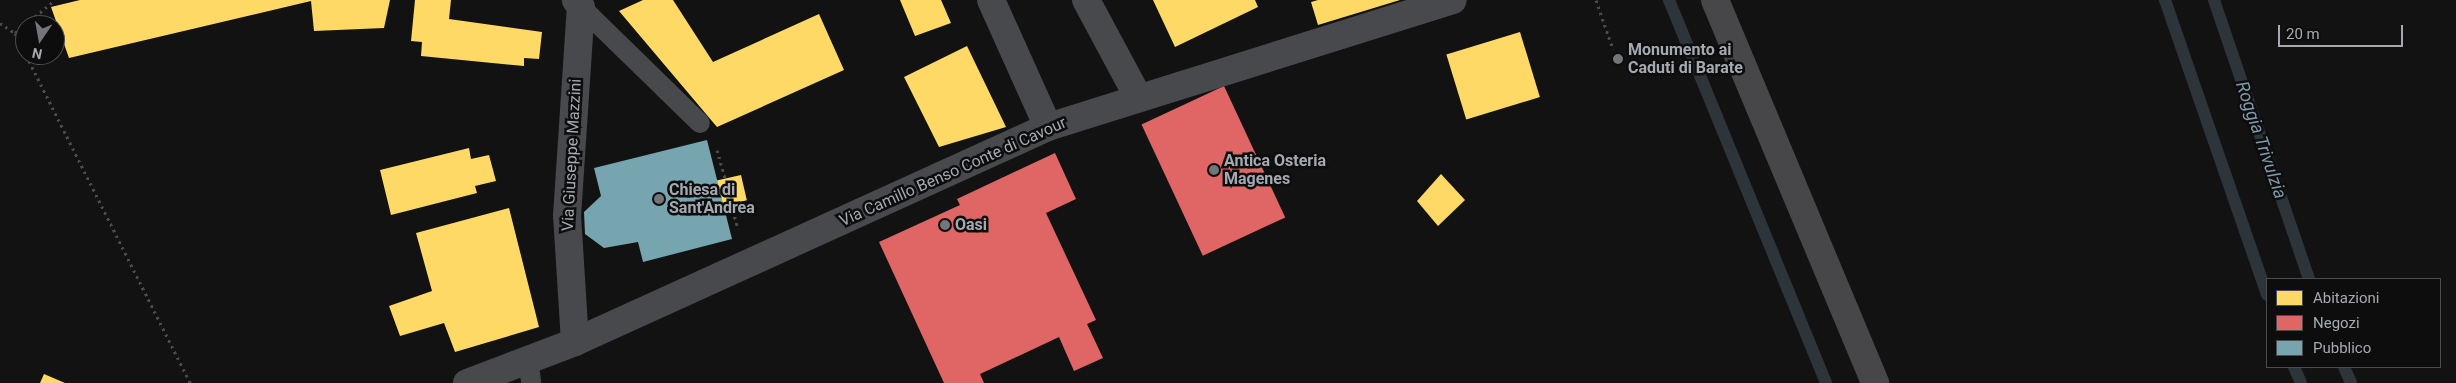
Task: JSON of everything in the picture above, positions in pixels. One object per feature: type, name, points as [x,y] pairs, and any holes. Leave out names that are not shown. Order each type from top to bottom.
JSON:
[{"type":"street","points":[[991,0],[1048,127]]},
{"type":"street","points":[[1086,0],[1138,97]]},
{"type":"street","name":"Via Camillo Benso Conte di Cavour","points":[[467,383],[530,370],[574,342],[1048,127],[1138,97],[1453,0]]},
{"type":"street","points":[[1714,0],[1875,383]]},
{"type":"street","name":"Via Giuseppe Mazzini","points":[[574,342],[567,216],[585,2]]},
{"type":"lane","points":[[585,2],[700,123]]},
{"type":"path","points":[[37,15],[56,0]]},
{"type":"path","points":[[1596,0],[1613,49]]},
{"type":"path","points":[[0,23],[15,33]]},
{"type":"path","points":[[31,65],[190,383]]},
{"type":"path","points":[[721,164],[725,178]]},
{"type":"path","points":[[720,193],[728,191]]},
{"type":"path","points":[[731,204],[740,237]]},
{"type":"building: Abitazioni","points":[[80,0],[390,0],[384,28],[314,31],[311,1],[69,58],[65,47],[65,15],[54,15],[51,7]]},
{"type":"building: Abitazioni","points":[[415,0],[451,0],[449,19],[542,32],[539,59],[524,58],[524,66],[421,56],[422,42],[411,41]]},
{"type":"building: Abitazioni","points":[[643,0],[673,0],[713,62],[819,14],[844,70],[717,127],[619,11]]},
{"type":"building: Abitazioni","points":[[900,0],[941,0],[951,23],[915,36]]},
{"type":"building: Abitazioni","points":[[1153,0],[1255,0],[1258,7],[1175,47]]},
{"type":"building: Abitazioni","points":[[1318,0],[1400,0],[1318,25],[1311,2]]},
{"type":"building: Abitazioni","points":[[1520,32],[1540,97],[1466,120],[1446,55]]},
{"type":"building: Abitazioni","points":[[967,46],[1006,127],[939,147],[904,77]]},
{"type":"building: Abitazioni","points":[[469,148],[471,159],[489,155],[496,181],[475,186],[477,193],[391,215],[380,170]]},
{"type":"building: Abitazioni","points":[[1441,174],[1465,200],[1438,226],[1417,201]]},
{"type":"building: Abitazioni","points":[[741,175],[747,200],[722,206],[717,181]]},
{"type":"building: Abitazioni","points":[[509,208],[539,327],[455,352],[444,323],[400,336],[389,306],[432,291],[416,233]]},
{"type":"building: Abitazioni","points":[[44,374],[65,383],[40,383]]},
{"type":"building: Negozi","points":[[1224,86],[1285,217],[1203,256],[1142,124]]},
{"type":"building: Negozi","points":[[1055,153],[1076,199],[1046,213],[1096,320],[1087,324],[1103,358],[1074,371],[1059,337],[980,374],[984,383],[944,383],[879,242],[960,205],[957,199]]},
{"type":"building: Pubblico","name":"Chiesa di Sant'Andrea","points":[[707,140],[732,239],[643,262],[638,242],[604,248],[585,234],[584,212],[601,196],[594,168]]},
{"type":"waterway","points":[[1669,0],[1826,383]]},
{"type":"waterway","points":[[2165,0],[2266,292]]},
{"type":"waterway","name":"Roggia Trivulzia","points":[[2214,0],[2309,278]]},
{"type":"waterway","points":[[2294,368],[2301,383]]},
{"type":"waterway","name":"Roggia Trivulzia","points":[[2344,368],[2351,383]]},
{"type":"place","name":"Monumento ai Caduti di Barate","points":[[1618,59]]},
{"type":"place","name":"Antica Osteria Magenes","points":[[1214,170]]},
{"type":"place","name":"Chiesa di Sant'Andrea","points":[[659,199]]},
{"type":"place","name":"Oasi","points":[[945,225]]}]
